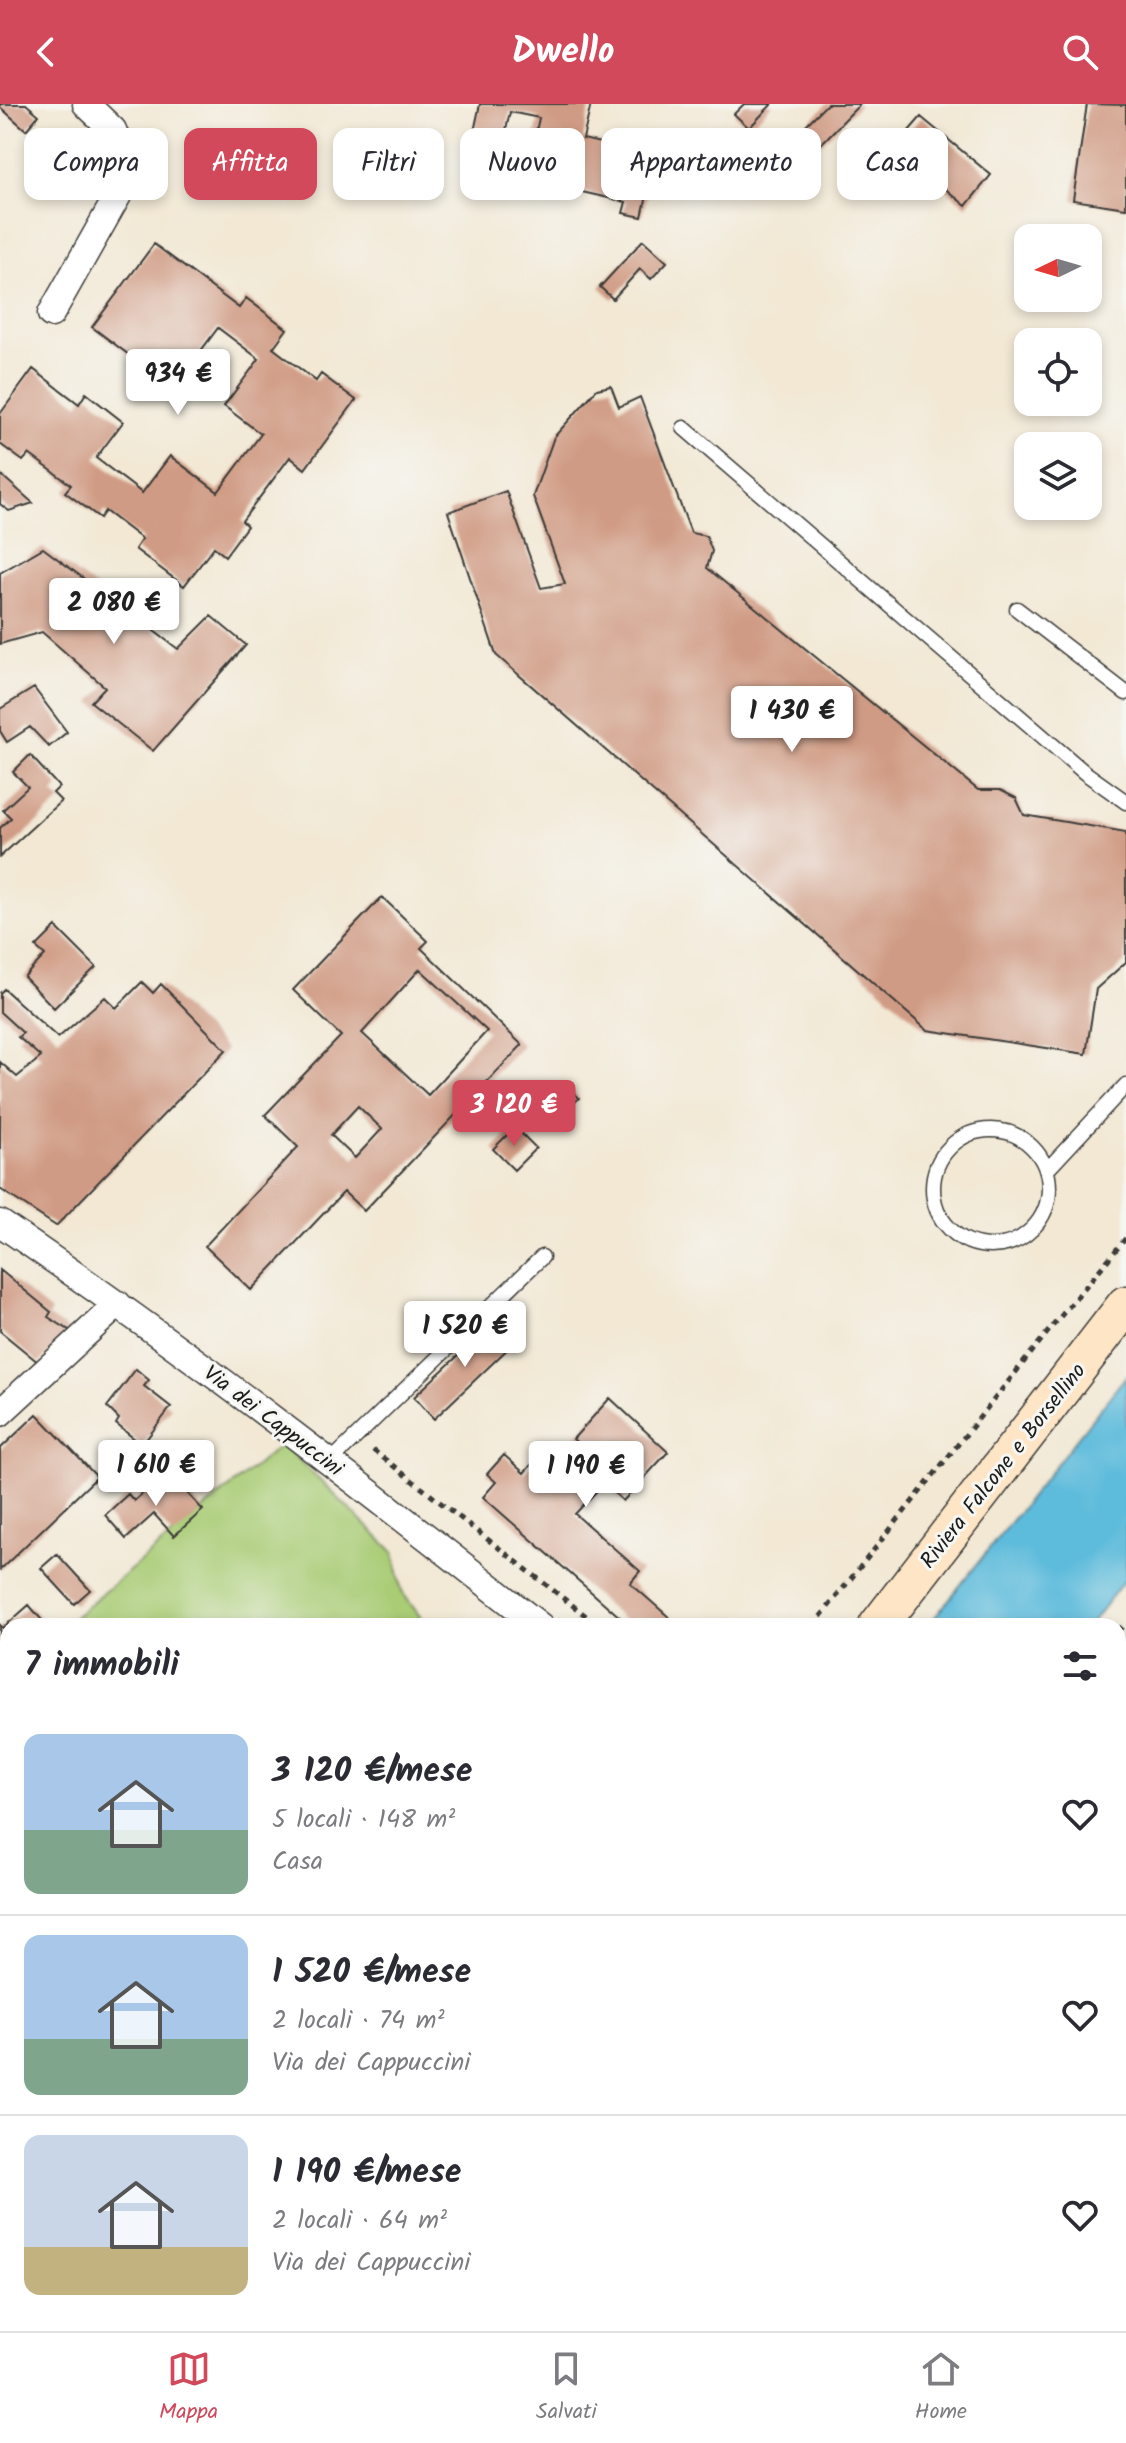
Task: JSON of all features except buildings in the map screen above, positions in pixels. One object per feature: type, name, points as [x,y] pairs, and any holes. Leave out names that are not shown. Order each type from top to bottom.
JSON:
[{"type":"main road","name":"Riviera Falcone e Borsellino","points":[[884,1618],[1126,1305]]},
{"type":"street","points":[[51,314],[130,174],[113,130],[86,104]]},
{"type":"street","name":"Via dei Cappuccini","points":[[4,1232],[118,1304],[369,1490],[530,1618]]},
{"type":"street","points":[[0,1413],[118,1304]]},
{"type":"lane","points":[[684,428],[1084,772],[1126,802]]},
{"type":"lane","points":[[1017,609],[1126,693]]},
{"type":"lane","points":[[1047,1170],[1126,1085]]},
{"type":"lane","points":[[993,1129],[1011,1132],[1027,1141],[1040,1154],[1047,1170],[1050,1189],[1047,1207],[1038,1223],[1025,1236],[1008,1244],[990,1247],[972,1244],[956,1235],[943,1221],[935,1205],[933,1187],[936,1169],[945,1152],[958,1139],[974,1131],[993,1129]]},
{"type":"lane","points":[[330,1462],[542,1257]]},
{"type":"path","points":[[819,1618],[1126,1238]]},
{"type":"path","points":[[356,1438],[589,1618]]},
{"type":"green space","points":[[282,1444],[394,1552],[402,1592],[421,1618],[73,1618]]},
{"type":"water","points":[[1126,1376],[1126,1578],[1095,1618],[934,1618]]}]
